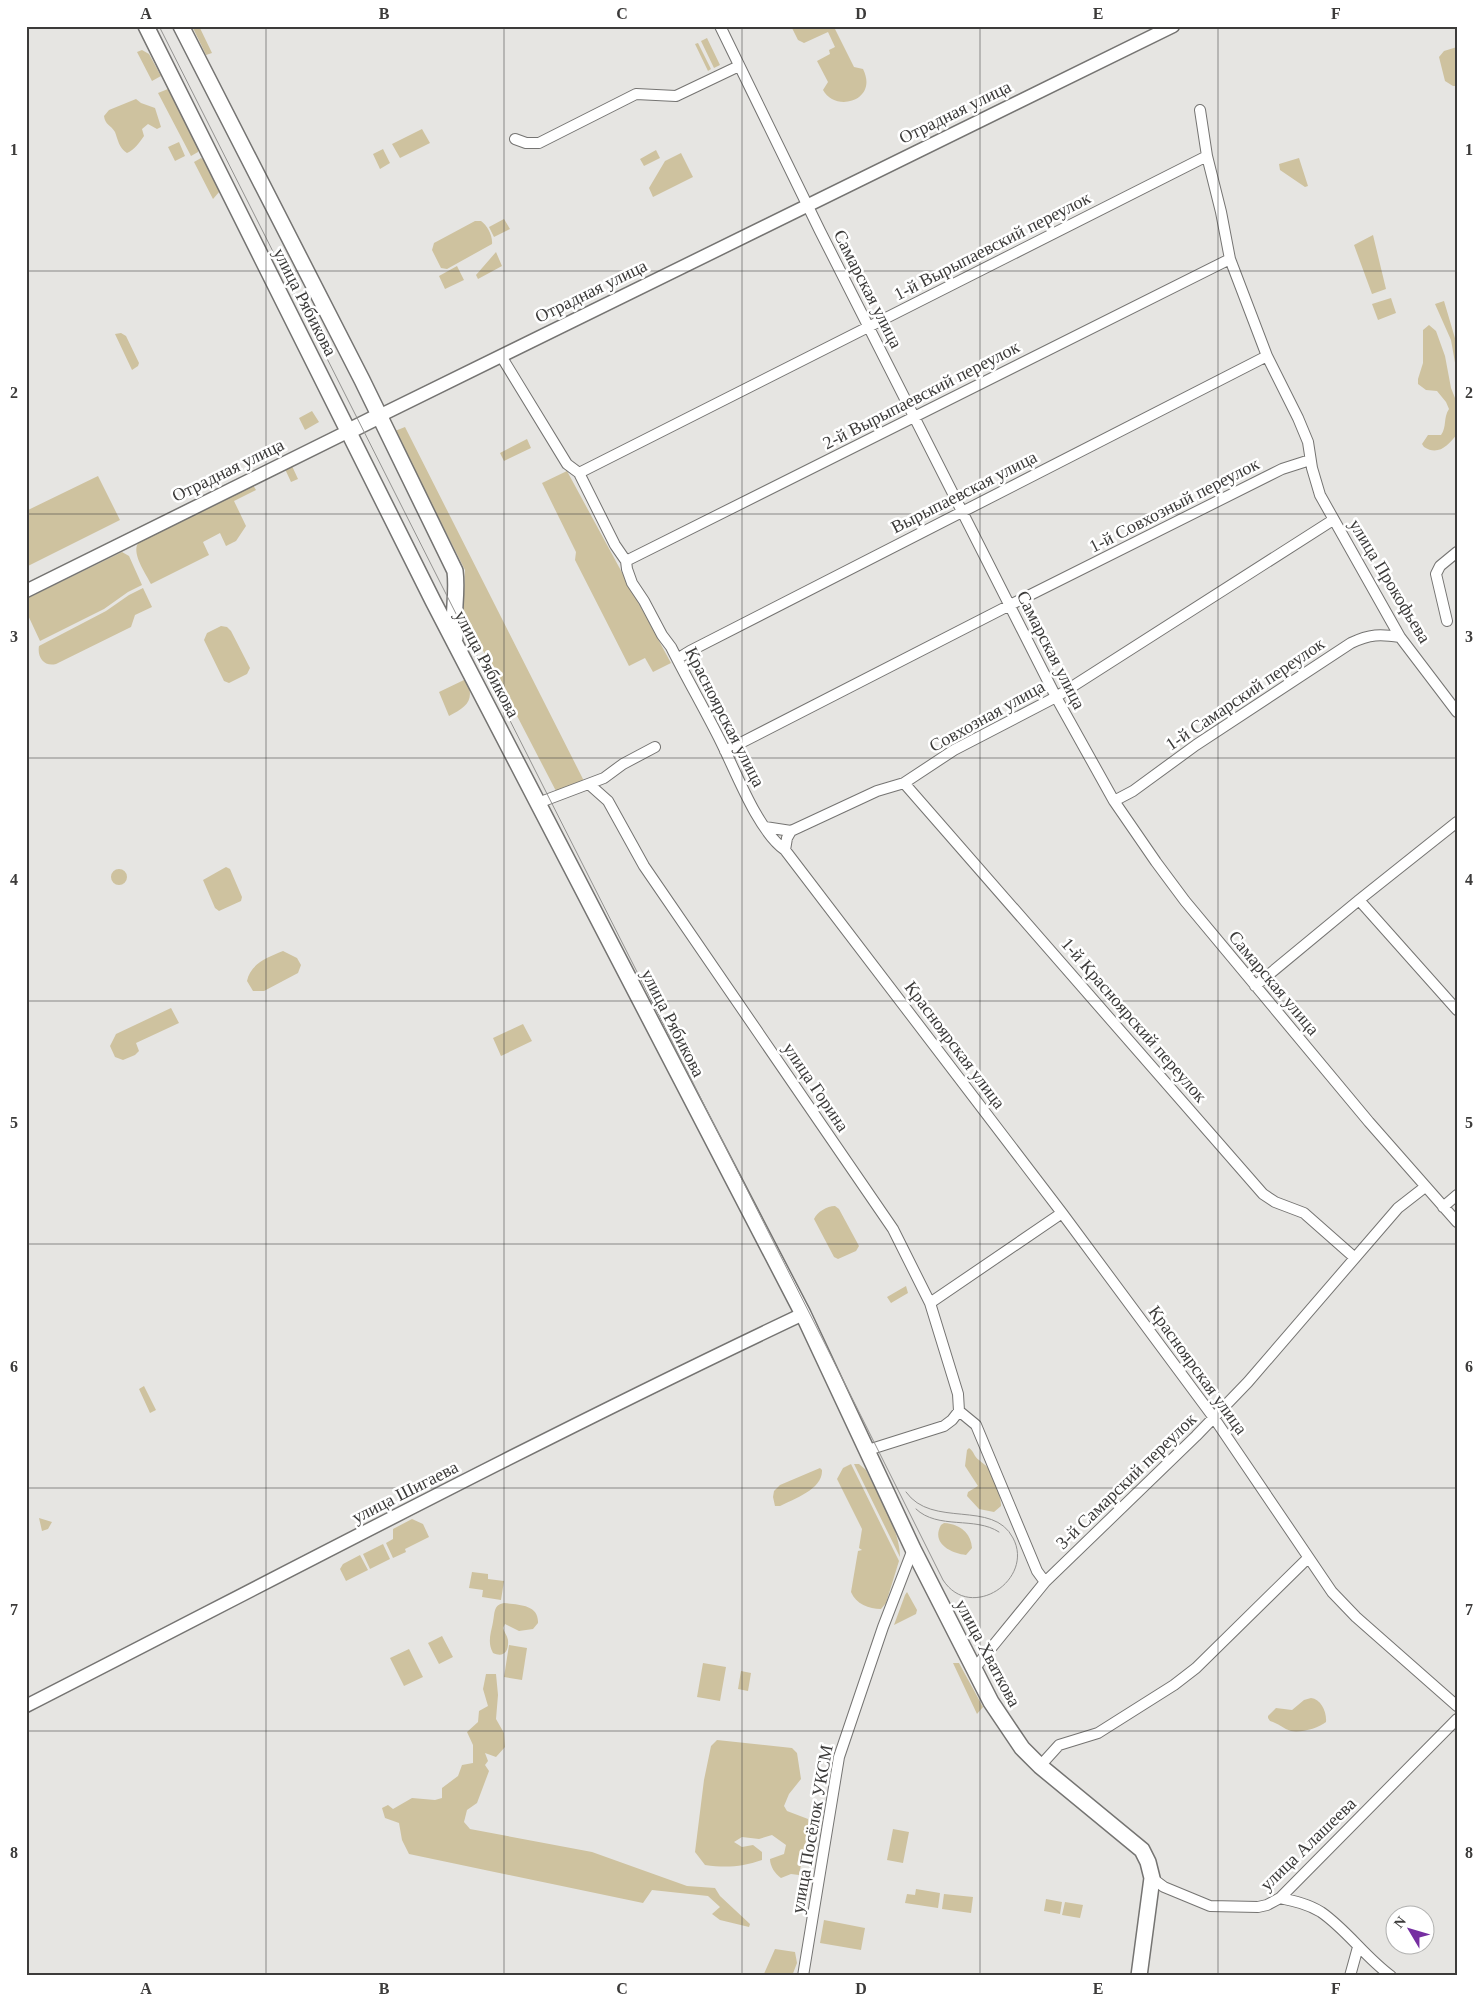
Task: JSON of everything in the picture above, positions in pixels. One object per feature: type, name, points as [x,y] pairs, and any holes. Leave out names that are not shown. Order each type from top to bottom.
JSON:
[{"type":"main road","name":"улица Рябикова","points":[[146,26],[433,601],[803,1314]]},
{"type":"main road","name":"улица Рябикова","points":[[182,26],[379,416],[455,572],[457,583],[453,624],[456,644]]},
{"type":"main road","name":"Отрадная улица","points":[[349,431],[379,416]]},
{"type":"main road","name":"улица Хваткова","points":[[803,1314],[913,1549],[990,1702],[1022,1748],[1040,1766],[1142,1850],[1148,1862],[1152,1878],[1139,1976]]},
{"type":"street","name":"Самарская улица","points":[[720,26],[820,231],[1056,697],[1114,801],[1168,879],[1255,986],[1425,1187],[1457,1222]]},
{"type":"street","name":"Отрадная улица","points":[[379,416],[1173,26]]},
{"type":"street","points":[[515,139],[526,143],[539,143],[636,94],[676,96],[740,66]]},
{"type":"street","points":[[1200,110],[1206,156],[1221,212],[1230,259],[1266,356],[1298,418],[1308,442],[1310,460]]},
{"type":"street","name":"1-й Вырыпаевский переулок","points":[[579,472],[1206,156]]},
{"type":"street","name":"2-й Вырыпаевский переулок","points":[[626,561],[1230,259]]},
{"type":"street","name":"Красноярская улица","points":[[501,356],[567,464],[579,472],[615,545],[626,561],[629,578],[644,601],[656,627],[672,647],[748,797],[776,843],[785,850],[1062,1213],[1214,1418],[1308,1558],[1344,1605],[1457,1706]]},
{"type":"street","name":"Вырыпаевская улица","points":[[677,659],[1266,356]]},
{"type":"street","name":"Отрадная улица","points":[[26,591],[349,431]]},
{"type":"street","name":"улица Прокофьева","points":[[1310,460],[1320,495],[1400,636],[1457,712]]},
{"type":"street","name":"1-й Совхозный переулок","points":[[725,750],[1282,469],[1310,460]]},
{"type":"street","name":"Совхозная улица","points":[[791,831],[877,791],[904,783],[954,750],[1056,697],[1334,520]]},
{"type":"street","points":[[1447,621],[1436,574],[1440,566],[1457,552]]},
{"type":"street","name":"1-й Самарский переулок","points":[[1114,801],[1133,791],[1196,745],[1350,643],[1367,636],[1381,634],[1400,636]]},
{"type":"street","points":[[538,803],[590,785],[604,778],[639,754],[655,747]]},
{"type":"street","name":"1-й Красноярский переулок","points":[[904,783],[1263,1194],[1275,1202],[1304,1213],[1355,1258]]},
{"type":"street","name":"улица Горина","points":[[590,785],[608,801],[644,866],[893,1229],[930,1303],[958,1394],[959,1411]]},
{"type":"street","points":[[1255,986],[1358,900],[1457,822]]},
{"type":"street","points":[[765,827],[791,831],[787,838],[785,850]]},
{"type":"street","points":[[1358,900],[1457,1010]]},
{"type":"street","name":"3-й Самарский переулок","points":[[974,1668],[1045,1582],[1214,1418],[1248,1382],[1398,1208],[1425,1187]]},
{"type":"street","points":[[1443,1207],[1457,1195]]},
{"type":"street","points":[[930,1303],[1062,1213]]},
{"type":"street","name":"улица Шигаева","points":[[26,1706],[418,1504],[698,1364],[803,1314]]},
{"type":"street","points":[[868,1450],[944,1426],[959,1411],[976,1425],[1037,1571],[1045,1582]]},
{"type":"street","name":"улица Посёлок УКСМ","points":[[803,1976],[839,1757],[883,1627],[913,1549]]},
{"type":"street","points":[[1040,1766],[1059,1745],[1098,1733],[1174,1686],[1196,1668],[1308,1558]]},
{"type":"street","name":"улица Алашеева","points":[[1152,1878],[1164,1887],[1210,1906],[1257,1907],[1267,1905],[1280,1898],[1457,1720]]},
{"type":"street","points":[[1280,1898],[1300,1903],[1319,1911],[1335,1923],[1358,1947],[1391,1976]]},
{"type":"street","points":[[1350,1976],[1358,1947]]},
{"type":"shaded area","points":[[192,26],[199,26],[212,53],[206,55]]},
{"type":"shaded area","points":[[791,26],[837,26],[835,29],[854,67],[863,69],[866,80],[865,89],[861,96],[845,102],[829,97],[823,90],[828,82],[817,61],[830,54],[829,50],[835,47],[828,32],[804,43],[798,40]]},
{"type":"shaded area","points":[[707,38],[720,65],[714,68],[701,41]]},
{"type":"shaded area","points":[[698,43],[711,69],[708,71],[695,44]]},
{"type":"shaded area","points":[[1457,47],[1457,86],[1453,86],[1445,81],[1439,57],[1444,51]]},
{"type":"shaded area","points":[[142,50],[149,54],[161,76],[152,81],[137,52]]},
{"type":"shaded area","points":[[168,89],[198,148],[198,152],[191,156],[158,93]]},
{"type":"shaded area","points":[[136,99],[155,108],[161,127],[157,129],[148,124],[142,129],[144,136],[127,153],[120,146],[115,132],[104,116],[109,110]]},
{"type":"shaded area","points":[[422,129],[430,143],[400,158],[392,144]]},
{"type":"shaded area","points":[[179,142],[185,156],[175,161],[168,147]]},
{"type":"shaded area","points":[[383,149],[390,163],[380,169],[373,154]]},
{"type":"shaded area","points":[[656,150],[660,158],[644,166],[640,159]]},
{"type":"shaded area","points":[[681,153],[693,177],[653,197],[649,188],[665,161]]},
{"type":"shaded area","points":[[201,158],[204,160],[220,191],[213,199],[194,162]]},
{"type":"shaded area","points":[[1299,158],[1308,186],[1305,187],[1280,170],[1279,164]]},
{"type":"shaded area","points":[[504,219],[510,229],[494,237],[489,227]]},
{"type":"shaded area","points":[[475,221],[481,221],[485,225],[491,234],[492,244],[447,269],[441,268],[432,250],[434,243]]},
{"type":"shaded area","points":[[1373,235],[1386,289],[1372,294],[1354,245]]},
{"type":"shaded area","points":[[496,252],[502,266],[478,279],[476,275]]},
{"type":"shaded area","points":[[457,266],[464,280],[445,289],[439,276]]},
{"type":"shaded area","points":[[1391,298],[1396,313],[1378,320],[1372,304]]},
{"type":"shaded area","points":[[1444,301],[1457,345],[1457,374],[1451,340],[1435,304]]},
{"type":"shaded area","points":[[1429,325],[1436,331],[1445,356],[1451,388],[1457,403],[1457,434],[1446,446],[1438,450],[1429,450],[1422,444],[1428,435],[1441,435],[1449,409],[1437,391],[1426,390],[1418,384],[1423,363],[1423,330]]},
{"type":"shaded area","points":[[121,333],[126,336],[139,363],[132,370],[115,334]]},
{"type":"shaded area","points":[[312,411],[319,422],[305,430],[299,418]]},
{"type":"shaded area","points":[[405,427],[585,783],[556,791],[463,612],[465,570],[395,431]]},
{"type":"shaded area","points":[[527,439],[531,448],[504,461],[500,453]]},
{"type":"shaded area","points":[[292,466],[298,479],[291,482],[285,469]]},
{"type":"shaded area","points":[[567,471],[671,663],[653,672],[645,658],[629,666],[575,560],[576,552],[542,483]]},
{"type":"shaded area","points":[[98,476],[120,520],[26,567],[26,511]]},
{"type":"shaded area","points":[[253,485],[256,490],[234,501],[246,526],[236,541],[226,546],[220,533],[203,542],[209,555],[151,584],[136,551],[139,542]]},
{"type":"shaded area","points":[[122,552],[129,556],[142,585],[128,592],[104,609],[40,641],[26,611],[26,599]]},
{"type":"shaded area","points":[[143,588],[152,607],[135,615],[131,627],[56,664],[48,664],[42,660],[39,654],[39,646],[106,611]]},
{"type":"shaded area","points":[[221,626],[227,627],[231,631],[250,668],[247,674],[229,683],[224,681],[204,640],[207,633]]},
{"type":"shaded area","points":[[464,680],[467,681],[470,694],[467,703],[460,710],[449,716],[439,692]]},
{"type":"shaded area","points":[[226,867],[230,869],[242,897],[241,901],[219,911],[215,908],[203,880]]},
{"type":"shaded area","points":[[119,869],[125,871],[127,877],[125,883],[119,885],[113,883],[111,877],[113,871]]},
{"type":"shaded area","points":[[283,951],[297,958],[301,965],[298,973],[264,991],[253,991],[247,981],[252,970],[266,959]]},
{"type":"shaded area","points":[[171,1008],[179,1023],[136,1043],[139,1051],[135,1055],[123,1060],[115,1057],[110,1046],[116,1034]]},
{"type":"shaded area","points":[[523,1024],[532,1041],[501,1056],[493,1038]]},
{"type":"shaded area","points":[[835,1206],[839,1209],[859,1246],[856,1251],[838,1259],[834,1257],[814,1219],[823,1210]]},
{"type":"shaded area","points":[[906,1286],[908,1293],[891,1303],[887,1297]]},
{"type":"shaded area","points":[[144,1386],[156,1410],[150,1413],[139,1389]]},
{"type":"shaded area","points":[[969,1448],[977,1459],[988,1468],[995,1481],[1001,1506],[994,1512],[979,1509],[967,1496],[968,1492],[978,1486],[965,1466],[967,1450]]},
{"type":"shaded area","points":[[851,1464],[899,1561],[886,1603],[881,1609],[863,1605],[856,1600],[851,1592],[858,1551],[862,1550],[859,1548],[862,1529],[837,1479],[843,1468]]},
{"type":"shaded area","points":[[854,1464],[859,1464],[866,1470],[882,1501],[896,1535],[900,1557]]},
{"type":"shaded area","points":[[820,1468],[822,1470],[821,1477],[813,1488],[793,1500],[780,1506],[775,1506],[774,1491],[780,1485]]},
{"type":"shaded area","points":[[39,1518],[52,1522],[48,1529],[42,1531]]},
{"type":"shaded area","points":[[412,1519],[423,1524],[429,1537],[405,1549],[406,1552],[393,1558],[386,1543],[393,1539],[393,1529]]},
{"type":"shaded area","points":[[944,1523],[955,1525],[967,1533],[972,1548],[966,1555],[948,1549],[940,1542],[938,1537],[939,1531]]},
{"type":"shaded area","points":[[383,1544],[390,1559],[370,1569],[363,1554]]},
{"type":"shaded area","points":[[360,1555],[368,1570],[346,1581],[340,1569],[343,1564]]},
{"type":"shaded area","points":[[472,1572],[488,1574],[488,1579],[504,1581],[501,1600],[482,1597],[483,1590],[469,1588]]},
{"type":"shaded area","points":[[907,1592],[917,1610],[916,1614],[894,1625],[905,1595]]},
{"type":"shaded area","points":[[500,1604],[521,1605],[531,1609],[535,1612],[538,1623],[533,1629],[519,1631],[505,1624],[503,1628],[508,1640],[508,1647],[500,1655],[493,1653],[490,1638],[495,1610]]},
{"type":"shaded area","points":[[442,1636],[453,1657],[439,1664],[428,1643]]},
{"type":"shaded area","points":[[509,1645],[527,1648],[522,1680],[504,1677]]},
{"type":"shaded area","points":[[409,1649],[423,1677],[404,1686],[390,1658]]},
{"type":"shaded area","points":[[703,1663],[726,1667],[720,1701],[697,1697]]},
{"type":"shaded area","points":[[953,1663],[959,1663],[983,1707],[977,1714]]},
{"type":"shaded area","points":[[741,1671],[751,1673],[748,1691],[738,1689]]},
{"type":"shaded area","points":[[486,1674],[496,1674],[498,1695],[496,1719],[504,1733],[505,1747],[496,1757],[485,1753],[488,1761],[485,1765],[489,1771],[477,1803],[467,1810],[464,1822],[470,1829],[592,1852],[687,1886],[715,1888],[720,1896],[750,1924],[749,1927],[720,1920],[712,1914],[720,1907],[708,1896],[652,1890],[643,1903],[409,1854],[402,1840],[399,1823],[385,1818],[382,1808],[388,1805],[393,1809],[412,1798],[435,1800],[442,1798],[442,1788],[458,1776],[462,1765],[473,1763],[473,1745],[467,1732],[478,1722],[479,1711],[488,1706],[483,1689]]},
{"type":"shaded area","points":[[1311,1698],[1320,1703],[1325,1714],[1326,1722],[1319,1726],[1305,1731],[1291,1731],[1270,1721],[1268,1718],[1276,1708],[1292,1710],[1304,1700]]},
{"type":"shaded area","points":[[717,1740],[792,1748],[797,1753],[801,1779],[789,1794],[784,1806],[787,1811],[808,1819],[810,1828],[799,1875],[791,1874],[781,1878],[775,1872],[770,1859],[784,1854],[786,1845],[772,1835],[759,1839],[742,1837],[734,1842],[742,1847],[753,1845],[762,1852],[762,1860],[748,1864],[727,1867],[705,1865],[695,1852],[704,1780],[711,1746]]},
{"type":"shaded area","points":[[893,1829],[909,1832],[903,1863],[887,1860]]},
{"type":"shaded area","points":[[916,1889],[940,1893],[938,1908],[905,1903],[907,1894],[915,1895]]},
{"type":"shaded area","points":[[944,1894],[973,1897],[971,1913],[942,1909]]},
{"type":"shaded area","points":[[1046,1899],[1062,1902],[1060,1914],[1044,1911]]},
{"type":"shaded area","points":[[1065,1902],[1083,1905],[1080,1918],[1062,1915]]},
{"type":"shaded area","points":[[824,1920],[865,1928],[861,1950],[820,1943]]},
{"type":"shaded area","points":[[775,1949],[795,1952],[797,1963],[792,1976],[763,1976]]},
{"type":"tram line","points":[[159,26],[943,1580],[955,1592],[969,1597],[983,1596],[997,1590],[1008,1581],[1015,1568],[1017,1553],[1013,1538],[1004,1526],[977,1516],[946,1513],[931,1509],[917,1503],[906,1492]]},
{"type":"tram line","points":[[916,1509],[935,1519],[989,1527],[999,1532]]}]
